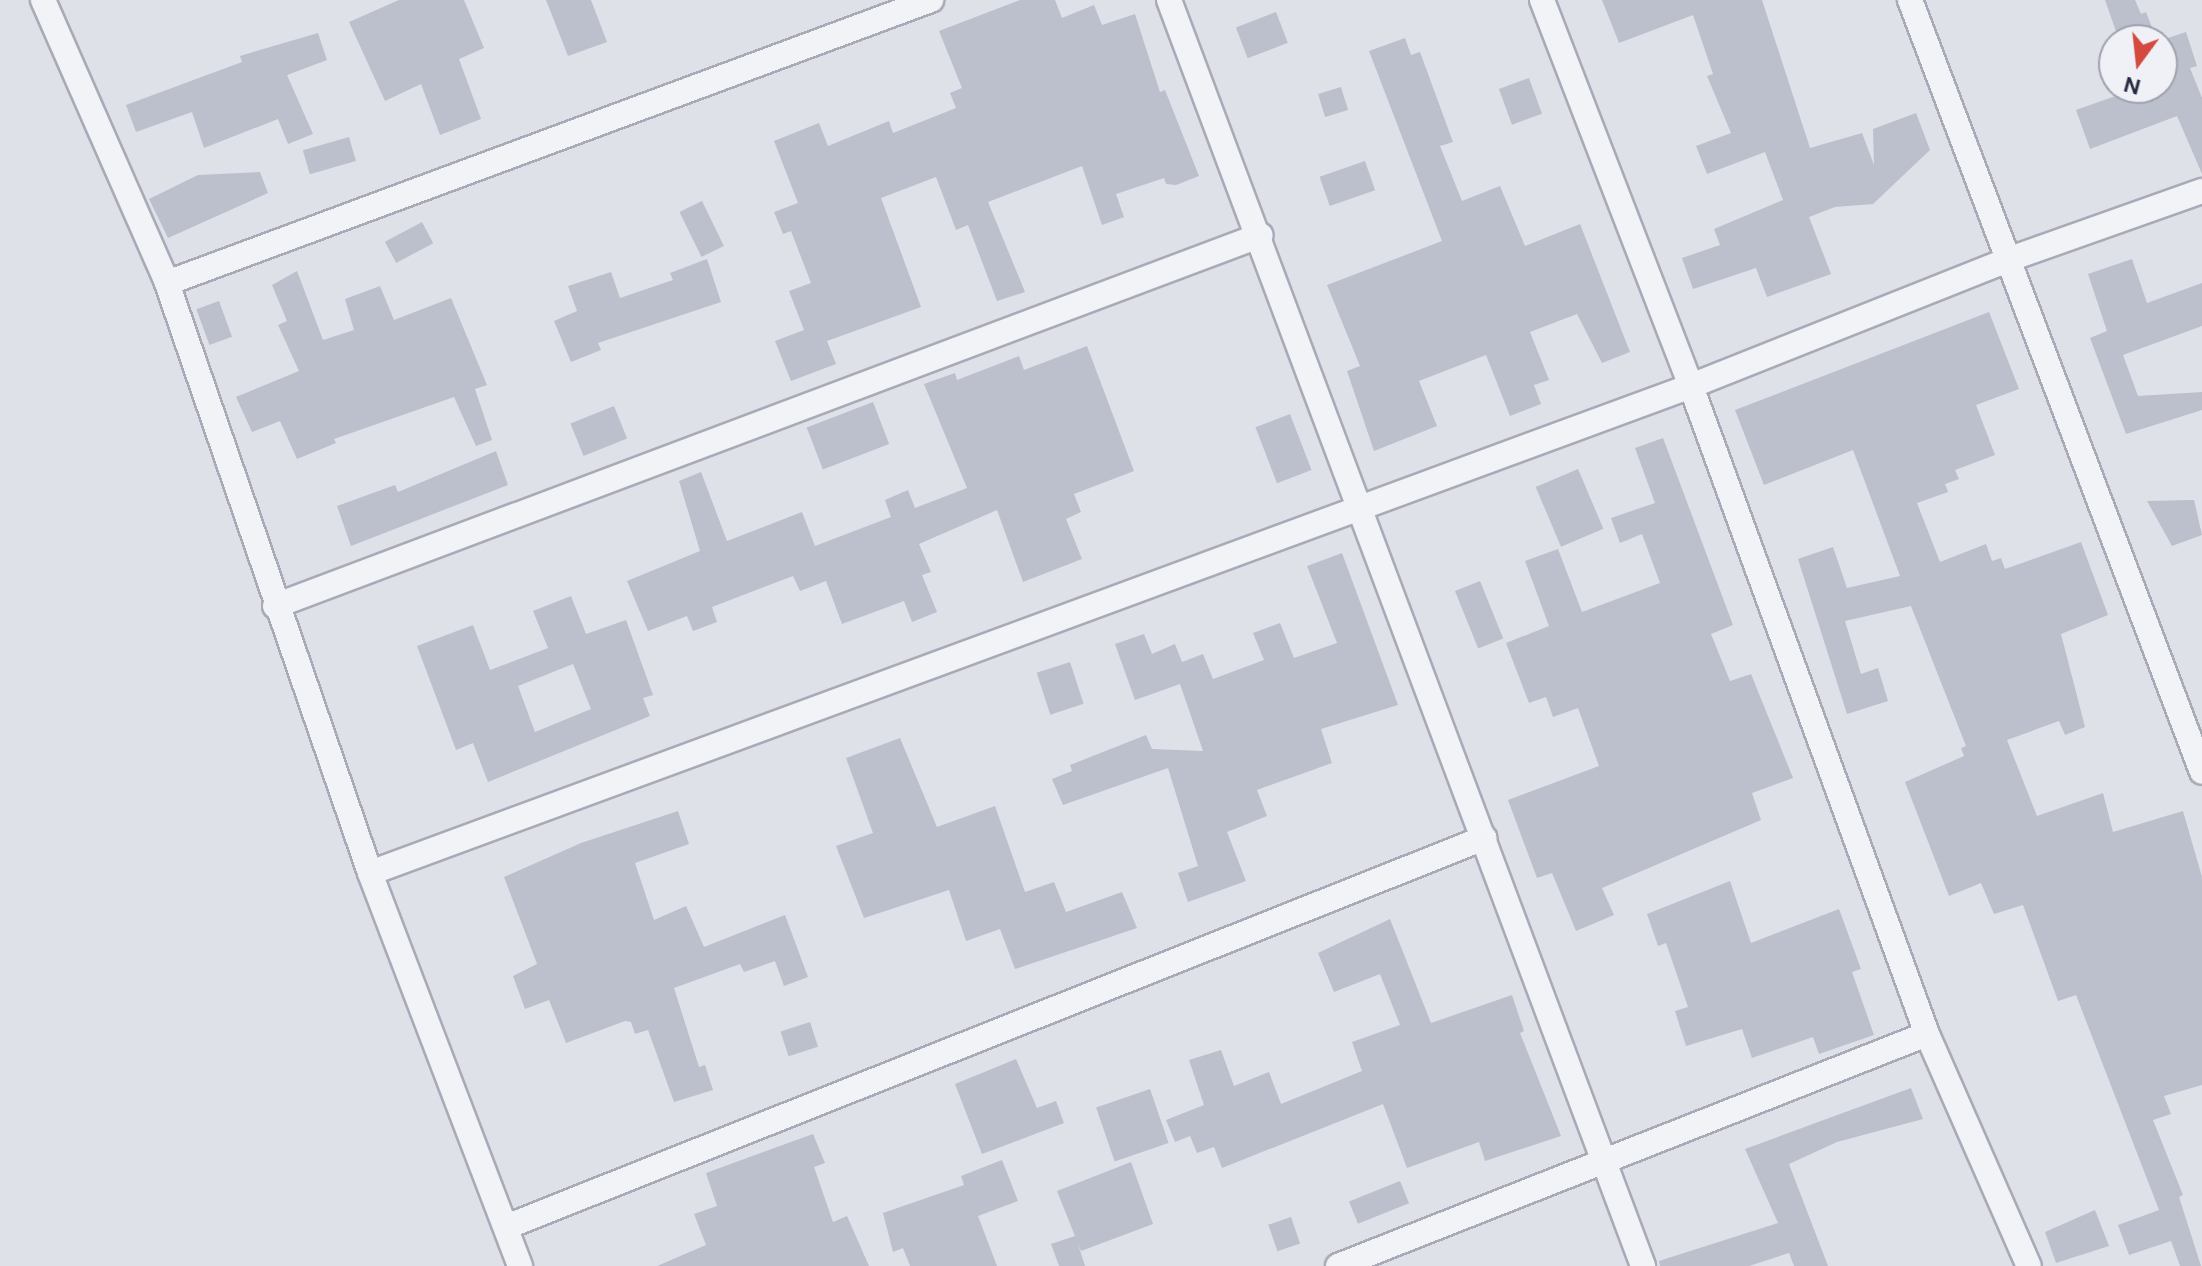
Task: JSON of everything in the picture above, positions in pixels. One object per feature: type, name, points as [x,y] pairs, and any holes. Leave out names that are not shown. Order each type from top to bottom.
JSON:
[{"type":"street","points":[[43,0],[167,283],[275,606],[370,873],[520,1266]]},
{"type":"street","points":[[167,283],[931,0]]},
{"type":"street","points":[[1169,0],[1261,235],[1643,1266]]},
{"type":"street","points":[[1542,0],[1691,386],[1927,1034],[2029,1266]]},
{"type":"street","points":[[1910,0],[2202,772]]},
{"type":"street","points":[[370,873],[1691,386],[2007,260],[2202,191]]},
{"type":"street","points":[[275,606],[1261,235]]},
{"type":"street","points":[[506,1227],[1484,838]]},
{"type":"street","points":[[1338,1266],[1605,1164],[1927,1034]]},
{"type":"building","points":[[399,0],[464,0],[484,48],[459,59],[481,119],[440,135],[421,84],[385,101],[349,22]]},
{"type":"building","points":[[546,0],[591,0],[607,42],[568,56]]},
{"type":"building","points":[[1020,0],[1055,0],[1062,18],[1094,5],[1102,25],[1135,14],[1160,92],[1165,90],[1199,176],[1176,185],[1166,184],[1164,178],[1116,194],[1124,217],[1102,225],[1082,166],[988,202],[1025,292],[997,301],[968,225],[956,230],[936,177],[881,198],[921,307],[827,341],[836,364],[791,381],[775,341],[804,330],[789,291],[811,283],[791,231],[783,234],[774,212],[798,203],[774,141],[819,123],[828,146],[889,121],[893,133],[956,108],[950,93],[962,88],[939,31]]},
{"type":"building","points":[[1602,0],[1762,0],[1810,148],[1862,133],[1874,165],[1873,129],[1916,113],[1930,150],[1873,204],[1835,207],[1809,217],[1831,274],[1767,297],[1756,268],[1693,289],[1682,258],[1720,245],[1714,229],[1783,200],[1765,152],[1707,174],[1696,146],[1731,133],[1707,76],[1713,74],[1693,15],[1619,43]]},
{"type":"building","points":[[2105,0],[2135,0],[2141,14],[2146,12],[2151,24],[2113,24]]},
{"type":"building","points":[[1276,12],[1288,43],[1248,58],[1236,27]]},
{"type":"building","points":[[2186,32],[2197,66],[2190,68],[2202,98],[2202,174],[2177,116],[2090,149],[2076,110],[2098,102],[2178,104],[2178,35]]},
{"type":"building","points":[[318,33],[327,60],[287,75],[313,134],[288,144],[278,119],[204,148],[192,112],[136,132],[126,105],[242,62],[240,56]]},
{"type":"building","points":[[1405,38],[1411,55],[1420,52],[1453,142],[1440,146],[1462,201],[1500,186],[1525,246],[1580,224],[1630,352],[1602,363],[1577,314],[1530,332],[1549,380],[1534,385],[1541,404],[1510,416],[1486,355],[1419,381],[1437,426],[1374,451],[1347,371],[1360,366],[1327,285],[1442,241],[1369,51]]},
{"type":"building","points":[[1529,78],[1542,114],[1512,125],[1499,89]]},
{"type":"building","points":[[1341,87],[1348,110],[1325,117],[1318,94]]},
{"type":"building","points":[[349,137],[356,161],[310,174],[303,150]]},
{"type":"building","points":[[1365,161],[1375,190],[1330,206],[1320,177]]},
{"type":"building","points":[[260,172],[268,193],[168,238],[149,199],[198,175]]},
{"type":"building","points":[[702,201],[724,246],[701,257],[680,212]]},
{"type":"building","points":[[422,222],[433,243],[396,263],[385,242]]},
{"type":"building","points":[[707,259],[721,302],[598,343],[601,350],[571,362],[554,321],[577,311],[568,286],[611,272],[620,298],[673,280],[670,273]]},
{"type":"building","points":[[2132,259],[2147,303],[2202,283],[2202,326],[2123,355],[2138,396],[2202,392],[2202,410],[2126,434],[2090,338],[2107,331],[2088,274]]},
{"type":"building","points":[[297,271],[323,340],[354,330],[345,299],[380,286],[394,320],[451,298],[487,385],[475,389],[492,440],[476,446],[454,397],[334,439],[336,443],[297,459],[280,421],[252,432],[236,397],[299,371],[278,325],[287,321],[272,285]]},
{"type":"building","points":[[219,301],[232,337],[209,345],[196,309]]},
{"type":"building","points":[[1989,312],[2019,389],[1976,405],[1995,455],[1955,470],[1959,479],[1945,484],[1948,492],[1917,503],[1940,562],[1986,544],[1992,561],[2001,558],[2005,569],[2081,542],[2108,615],[2061,634],[2085,727],[2065,735],[2059,721],[2007,740],[2037,816],[2103,793],[2113,832],[2183,811],[2202,877],[2202,1085],[2164,1096],[2171,1114],[2153,1120],[2183,1195],[2179,1197],[2201,1266],[2180,1266],[2171,1241],[2129,1255],[2118,1225],[2159,1210],[2076,995],[2058,1001],[2023,905],[1994,914],[1981,883],[1949,896],[1905,782],[1964,756],[1961,748],[1966,746],[1911,606],[1845,621],[1861,674],[1878,668],[1888,701],[1847,714],[1798,559],[1833,547],[1847,588],[1900,576],[1853,450],[1764,485],[1735,410]]},
{"type":"building","points":[[1087,346],[1134,471],[1074,494],[1081,512],[1066,519],[1082,559],[1023,582],[997,510],[919,544],[931,572],[922,575],[937,612],[912,622],[904,601],[842,624],[826,581],[800,591],[793,576],[712,607],[717,622],[693,631],[687,616],[648,631],[627,581],[700,551],[679,481],[701,472],[727,541],[802,512],[815,546],[891,517],[885,500],[908,490],[915,508],[967,488],[924,384],[955,373],[957,380],[1019,356],[1024,370]]},
{"type":"building","points":[[873,402],[889,444],[823,469],[807,427]]},
{"type":"building","points":[[614,406],[627,438],[584,456],[570,424]]},
{"type":"building","points":[[1290,414],[1312,470],[1277,483],[1255,427]]},
{"type":"building","points":[[1663,438],[1733,625],[1711,634],[1730,681],[1751,674],[1793,778],[1752,793],[1761,820],[1602,888],[1614,915],[1576,931],[1552,873],[1537,878],[1508,800],[1599,766],[1578,708],[1553,717],[1546,697],[1529,703],[1506,643],[1549,626],[1525,561],[1558,549],[1582,612],[1660,583],[1642,534],[1620,543],[1611,518],[1655,503],[1635,448]]},
{"type":"building","points":[[496,451],[508,485],[351,546],[337,506],[395,485],[398,492]]},
{"type":"building","points":[[1578,469],[1603,529],[1561,547],[1536,487]]},
{"type":"building","points":[[2194,500],[2202,535],[2172,546],[2147,501]]},
{"type":"building","points":[[1342,553],[1398,705],[1321,729],[1332,763],[1257,790],[1267,816],[1227,832],[1246,881],[1188,902],[1178,873],[1198,866],[1168,768],[1063,805],[1052,779],[1072,771],[1070,765],[1146,735],[1152,749],[1203,751],[1180,684],[1135,700],[1115,644],[1144,634],[1152,654],[1175,644],[1182,662],[1203,654],[1213,679],[1264,660],[1253,633],[1280,623],[1294,658],[1337,643],[1307,566]]},
{"type":"building","points":[[1480,581],[1503,638],[1478,649],[1455,591]]},
{"type":"building","points":[[571,596],[586,634],[626,620],[653,695],[643,698],[650,716],[488,782],[473,743],[456,750],[417,646],[473,625],[490,670],[548,648],[533,611]],"holes":[[[573,664],[591,709],[535,732],[518,686]]]},
{"type":"building","points":[[1070,662],[1084,704],[1050,715],[1037,673]]},
{"type":"building","points":[[900,738],[937,827],[995,806],[1025,892],[1054,882],[1066,912],[1122,892],[1137,928],[1015,969],[1000,929],[966,941],[949,890],[864,918],[836,846],[873,833],[846,758]]},
{"type":"building","points":[[678,811],[689,844],[635,863],[654,920],[686,906],[704,947],[785,915],[808,977],[784,986],[775,961],[744,972],[740,964],[674,988],[699,1067],[705,1065],[713,1090],[674,1102],[648,1030],[635,1034],[631,1022],[625,1021],[566,1043],[549,1000],[525,1009],[513,976],[537,964],[504,877],[581,843]]},
{"type":"building","points":[[1730,881],[1751,943],[1839,909],[1861,969],[1852,972],[1874,1035],[1819,1054],[1813,1037],[1752,1058],[1742,1029],[1686,1046],[1675,1011],[1688,1007],[1666,943],[1658,946],[1647,914]]},
{"type":"building","points":[[1390,919],[1431,1023],[1512,995],[1524,1031],[1520,1033],[1561,1136],[1485,1161],[1479,1142],[1407,1168],[1383,1104],[1222,1168],[1214,1147],[1197,1153],[1190,1136],[1175,1142],[1166,1120],[1204,1105],[1189,1060],[1221,1050],[1234,1086],[1269,1072],[1281,1104],[1362,1071],[1352,1042],[1400,1025],[1380,974],[1334,992],[1318,953]]},
{"type":"building","points":[[810,1022],[818,1047],[789,1056],[781,1032]]},
{"type":"building","points":[[1016,1059],[1037,1108],[1056,1101],[1064,1123],[982,1154],[955,1084]]},
{"type":"building","points":[[1911,1088],[1923,1119],[1837,1142],[1789,1164],[1828,1266],[1794,1266],[1789,1253],[1749,1266],[1660,1266],[1659,1261],[1778,1223],[1745,1149]]},
{"type":"building","points":[[1150,1089],[1169,1143],[1115,1161],[1096,1108]]},
{"type":"building","points":[[813,1134],[825,1163],[814,1167],[833,1222],[847,1216],[869,1266],[657,1266],[706,1245],[694,1214],[717,1206],[706,1173]]},
{"type":"building","points":[[1002,1160],[1018,1201],[978,1216],[997,1266],[910,1266],[903,1248],[893,1252],[883,1213],[964,1185],[961,1176]]},
{"type":"building","points":[[1131,1162],[1153,1224],[1081,1251],[1078,1244],[1085,1266],[1059,1266],[1051,1244],[1075,1236],[1057,1191]]},
{"type":"building","points":[[1400,1181],[1409,1203],[1358,1224],[1349,1202]]},
{"type":"building","points":[[2095,1210],[2109,1246],[2056,1263],[2045,1232]]},
{"type":"building","points":[[1291,1217],[1300,1243],[1277,1251],[1268,1225]]}]
